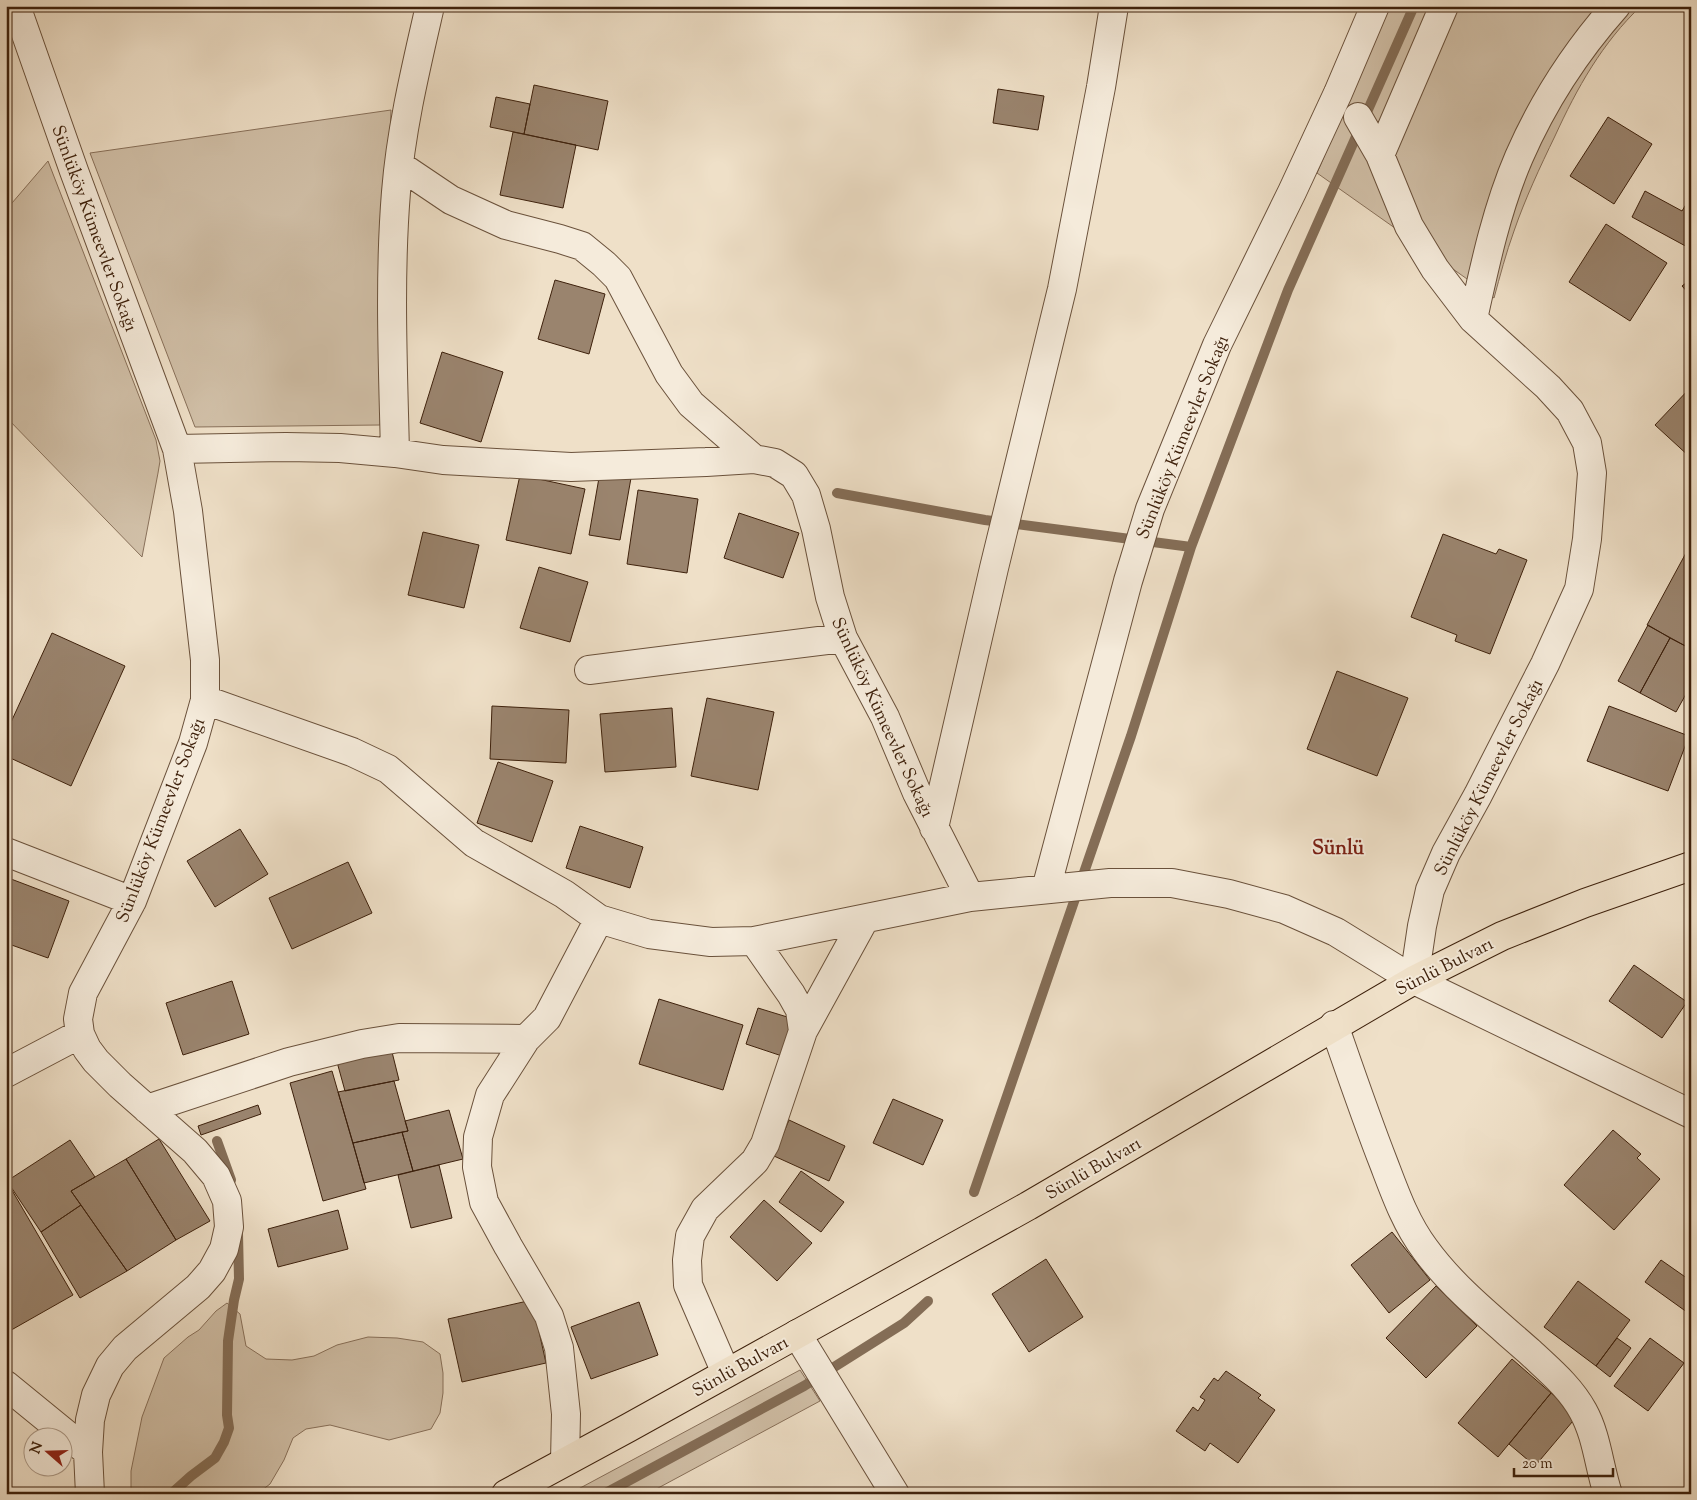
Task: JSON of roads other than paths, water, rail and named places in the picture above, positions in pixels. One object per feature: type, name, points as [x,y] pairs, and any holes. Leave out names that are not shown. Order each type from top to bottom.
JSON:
[{"type":"main road","name":"Sünlü Bulvarı","points":[[506,1494],[1028,1206],[1334,1025],[1414,980],[1502,936],[1585,903],[1691,866]]},
{"type":"street","name":"Sünlüköy Kümeevler Sokağı","points":[[16,6],[84,198],[178,449],[190,529],[205,660],[205,700],[193,743],[132,900],[83,994],[78,1019],[80,1034],[87,1050],[96,1061],[120,1085],[195,1151],[216,1176],[226,1201],[229,1227],[224,1249],[212,1271],[198,1287],[125,1348],[110,1366],[96,1395],[90,1420],[88,1452],[90,1494]]},
{"type":"street","points":[[395,453],[391,309],[396,193],[412,83],[430,6]]},
{"type":"street","name":"Sünlüköy Kümeevler Sokağı","points":[[934,828],[994,568],[1062,289],[1100,97],[1114,6]]},
{"type":"street","name":"Sünlüköy Kümeevler Sokağı","points":[[1046,889],[1128,581],[1150,509],[1218,344],[1338,93],[1375,6]]},
{"type":"street","points":[[1380,156],[1444,6]]},
{"type":"street","points":[[1473,319],[1486,260],[1519,158],[1544,106],[1570,64],[1600,23],[1616,6]]},
{"type":"street","name":"Sünlüköy Kümeevler Sokağı","points":[[1358,117],[1380,156],[1409,226],[1435,269],[1473,319],[1548,387],[1570,411],[1587,443],[1592,473],[1587,539],[1578,589],[1549,656],[1478,796],[1446,853],[1430,890],[1422,926],[1414,980]]},
{"type":"street","name":"Sünlüköy Kümeevler Sokağı","points":[[399,165],[458,203],[506,225],[560,238],[582,246],[604,264],[618,278],[669,374],[691,404],[754,459]]},
{"type":"street","name":"Sünlüköy Kümeevler Sokağı","points":[[178,449],[286,447],[395,453],[444,460],[571,467],[754,459],[776,464],[794,475],[806,495],[816,529],[830,598],[843,638],[886,717],[917,792],[970,898]]},
{"type":"street","points":[[588,670],[843,638]]},
{"type":"street","points":[[205,700],[352,752],[388,769],[474,843],[564,894],[599,918],[649,934],[711,942],[754,941],[970,898],[1110,883],[1172,883],[1229,894],[1284,909],[1336,932],[1414,980],[1691,1114]]},
{"type":"street","points":[[6,852],[132,900]]},
{"type":"street","points":[[566,1461],[566,1414],[559,1348],[549,1316],[484,1202],[477,1167],[478,1137],[490,1095],[526,1039],[547,1018],[599,918]]},
{"type":"street","points":[[726,1373],[688,1286],[687,1260],[690,1236],[705,1209],[755,1161],[765,1144],[803,1031],[864,920]]},
{"type":"street","points":[[754,941],[800,1010],[803,1031]]},
{"type":"street","points":[[1334,1025],[1370,1128],[1411,1228],[1444,1272],[1478,1306],[1555,1375],[1575,1397],[1584,1412],[1593,1437],[1608,1494]]},
{"type":"street","points":[[6,1073],[80,1034]]},
{"type":"street","points":[[147,1109],[289,1062],[362,1044],[399,1038],[526,1039]]},
{"type":"street","points":[[797,1334],[895,1494]]},
{"type":"street","points":[[6,1385],[88,1452]]},
{"type":"waterway","points":[[974,1192],[1131,736],[1191,547],[1288,290],[1414,6]]},
{"type":"waterway","points":[[837,493],[985,520],[1191,547]]},
{"type":"waterway","points":[[217,1141],[231,1180]]},
{"type":"waterway","points":[[171,1494],[215,1458],[229,1428],[227,1415],[228,1341],[239,1279],[238,1234]]},
{"type":"waterway","points":[[604,1494],[804,1386],[904,1323],[928,1301]]},
{"type":"district","name":"Sünlü","points":[[1338,847]]}]
